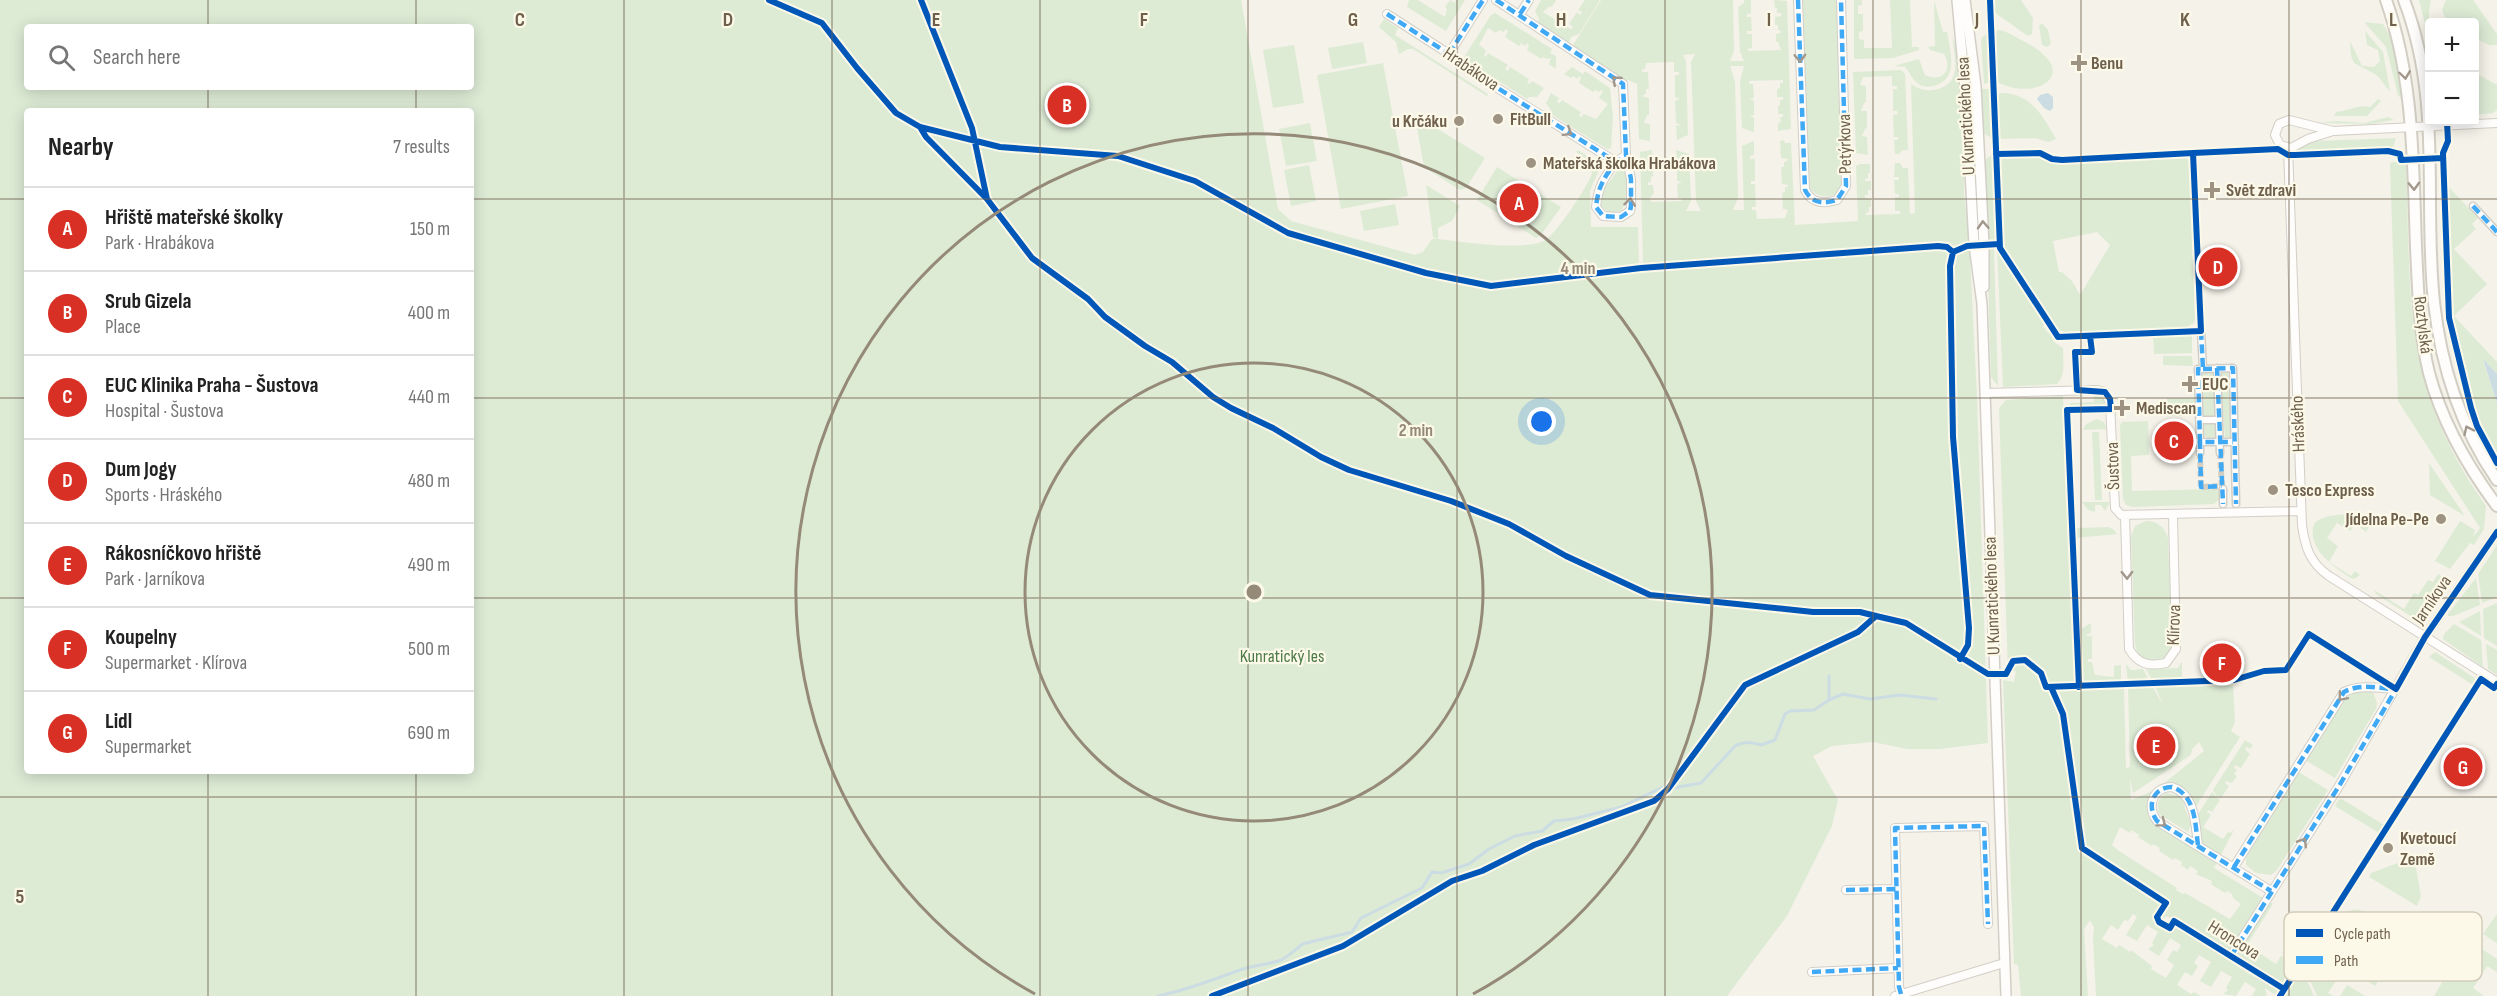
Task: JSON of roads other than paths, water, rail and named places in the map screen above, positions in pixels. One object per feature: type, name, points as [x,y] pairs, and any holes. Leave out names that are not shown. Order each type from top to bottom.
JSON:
[{"type":"main road","name":"Roztylská","points":[[2386,0],[2403,63],[2411,127],[2418,301],[2429,374],[2459,449],[2497,506]]},
{"type":"main road","name":"Roztylská","points":[[2404,0],[2421,58],[2425,83]]},
{"type":"main road","name":"Roztylská","points":[[2430,126],[2433,272],[2440,342],[2448,380],[2458,410],[2474,444],[2497,480]]},
{"type":"street","points":[[1449,54],[1483,0]]},
{"type":"street","points":[[1496,0],[1623,84],[1631,206],[1625,215],[1615,219],[1603,216],[1596,207],[1598,191],[1603,179],[1616,162],[1626,155]]},
{"type":"street","points":[[1520,14],[1529,0]]},
{"type":"street","name":"Petýrkova","points":[[1798,0],[1805,190],[1808,197],[1815,202],[1837,200],[1846,186],[1841,0]]},
{"type":"street","name":"U Kunratického lesa","points":[[1957,0],[1966,99],[1974,245],[1982,304]]},
{"type":"street","name":"U Kunratického lesa","points":[[1965,0],[1976,86],[1984,245],[1982,304],[2006,996]]},
{"type":"street","name":"Hrabákova","points":[[1387,14],[1449,54],[1459,64],[1616,162]]},
{"type":"street","name":"Hráského","points":[[2299,123],[2294,120],[2283,121],[2276,129],[2277,140],[2288,148],[2301,511],[2304,540],[2314,563],[2329,576],[2497,682]]},
{"type":"street","points":[[2299,123],[2333,131],[2430,126]]},
{"type":"street","points":[[2299,123],[2304,133],[2300,144]]},
{"type":"street","points":[[2479,124],[2497,123]]},
{"type":"street","points":[[2288,148],[2333,131]]},
{"type":"street","points":[[2473,206],[2497,232]]},
{"type":"street","points":[[2202,331],[2203,369]]},
{"type":"street","points":[[2217,368],[2220,453]]},
{"type":"street","points":[[2200,453],[2198,369],[2233,368],[2235,504]]},
{"type":"street","name":"Šustova","points":[[1985,393],[2096,390],[2105,392],[2110,403],[2115,508],[2118,514],[2125,516],[2301,511]]},
{"type":"street","points":[[2199,420],[2219,420]]},
{"type":"street","points":[[2171,442],[2233,442]]},
{"type":"street","points":[[2223,489],[2223,504]]},
{"type":"street","name":"Klírova","points":[[2125,516],[2129,649],[2134,657],[2149,665],[2166,663],[2176,649],[2173,515]]},
{"type":"street","name":"Jarníkova","points":[[2231,956],[2339,786],[2425,637],[2497,532]]},
{"type":"street","points":[[2234,867],[2344,692],[2352,687],[2363,686],[2396,689]]},
{"type":"street","points":[[2198,845],[2194,816],[2187,796],[2172,787],[2159,790],[2152,801],[2153,816],[2160,823],[2271,891]]},
{"type":"street","points":[[1988,924],[1984,826],[1895,828],[1899,995],[2004,963]]},
{"type":"street","points":[[1846,890],[1896,889]]},
{"type":"street","name":"Hroncova","points":[[2170,928],[2174,921],[2284,989]]},
{"type":"street","points":[[1812,972],[1898,968]]},
{"type":"waterway","points":[[1829,676],[1829,700]]},
{"type":"waterway","points":[[1673,788],[1701,783],[1735,746],[1748,742],[1761,745],[1775,740],[1785,714],[1790,711],[1814,710],[1843,694],[1870,699],[1900,695],[1936,699]]},
{"type":"waterway","points":[[1158,996],[1189,988],[1245,968],[1276,962],[1302,944],[1352,932],[1361,918],[1422,888],[1432,872],[1441,873],[1469,864],[1489,849],[1515,836],[1542,831],[1554,821],[1573,819],[1621,807],[1663,787]]},
{"type":"tunnel","points":[[2200,453],[2201,487],[2222,486]]},
{"type":"tunnel","points":[[2220,453],[2222,488]]},
{"type":"place","name":"Benu","points":[[2079,63]]},
{"type":"place","name":"Srub Gizela","points":[[1067,105]]},
{"type":"place","name":"FitBull","points":[[1498,119]]},
{"type":"place","name":"u Krčáku","points":[[1459,121]]},
{"type":"place","name":"Mateřská školka Hrabákova","points":[[1531,163]]},
{"type":"place","name":"Svēt zdravi","points":[[2212,190]]},
{"type":"place","name":"Hřiště mateřské školky","points":[[1519,203]]},
{"type":"place","name":"Dum Jogy","points":[[2218,267]]},
{"type":"place","name":"EUC","points":[[2190,384]]},
{"type":"place","name":"Mediscan","points":[[2122,408]]},
{"type":"place","name":"EUC Klinika Praha - Šustova","points":[[2174,441]]},
{"type":"place","name":"Tesco Express","points":[[2273,490]]},
{"type":"place","name":"Jídelna Pe-Pe","points":[[2441,519]]},
{"type":"place","name":"Koupelny","points":[[2222,663]]},
{"type":"place","name":"Rákosníčkovo hřiště","points":[[2156,746]]},
{"type":"place","name":"Lidl","points":[[2463,767]]},
{"type":"place","name":"Kvetoucí Země","points":[[2388,848]]},
{"type":"park label","name":"Kunratický les","points":[[1282,656]]}]
